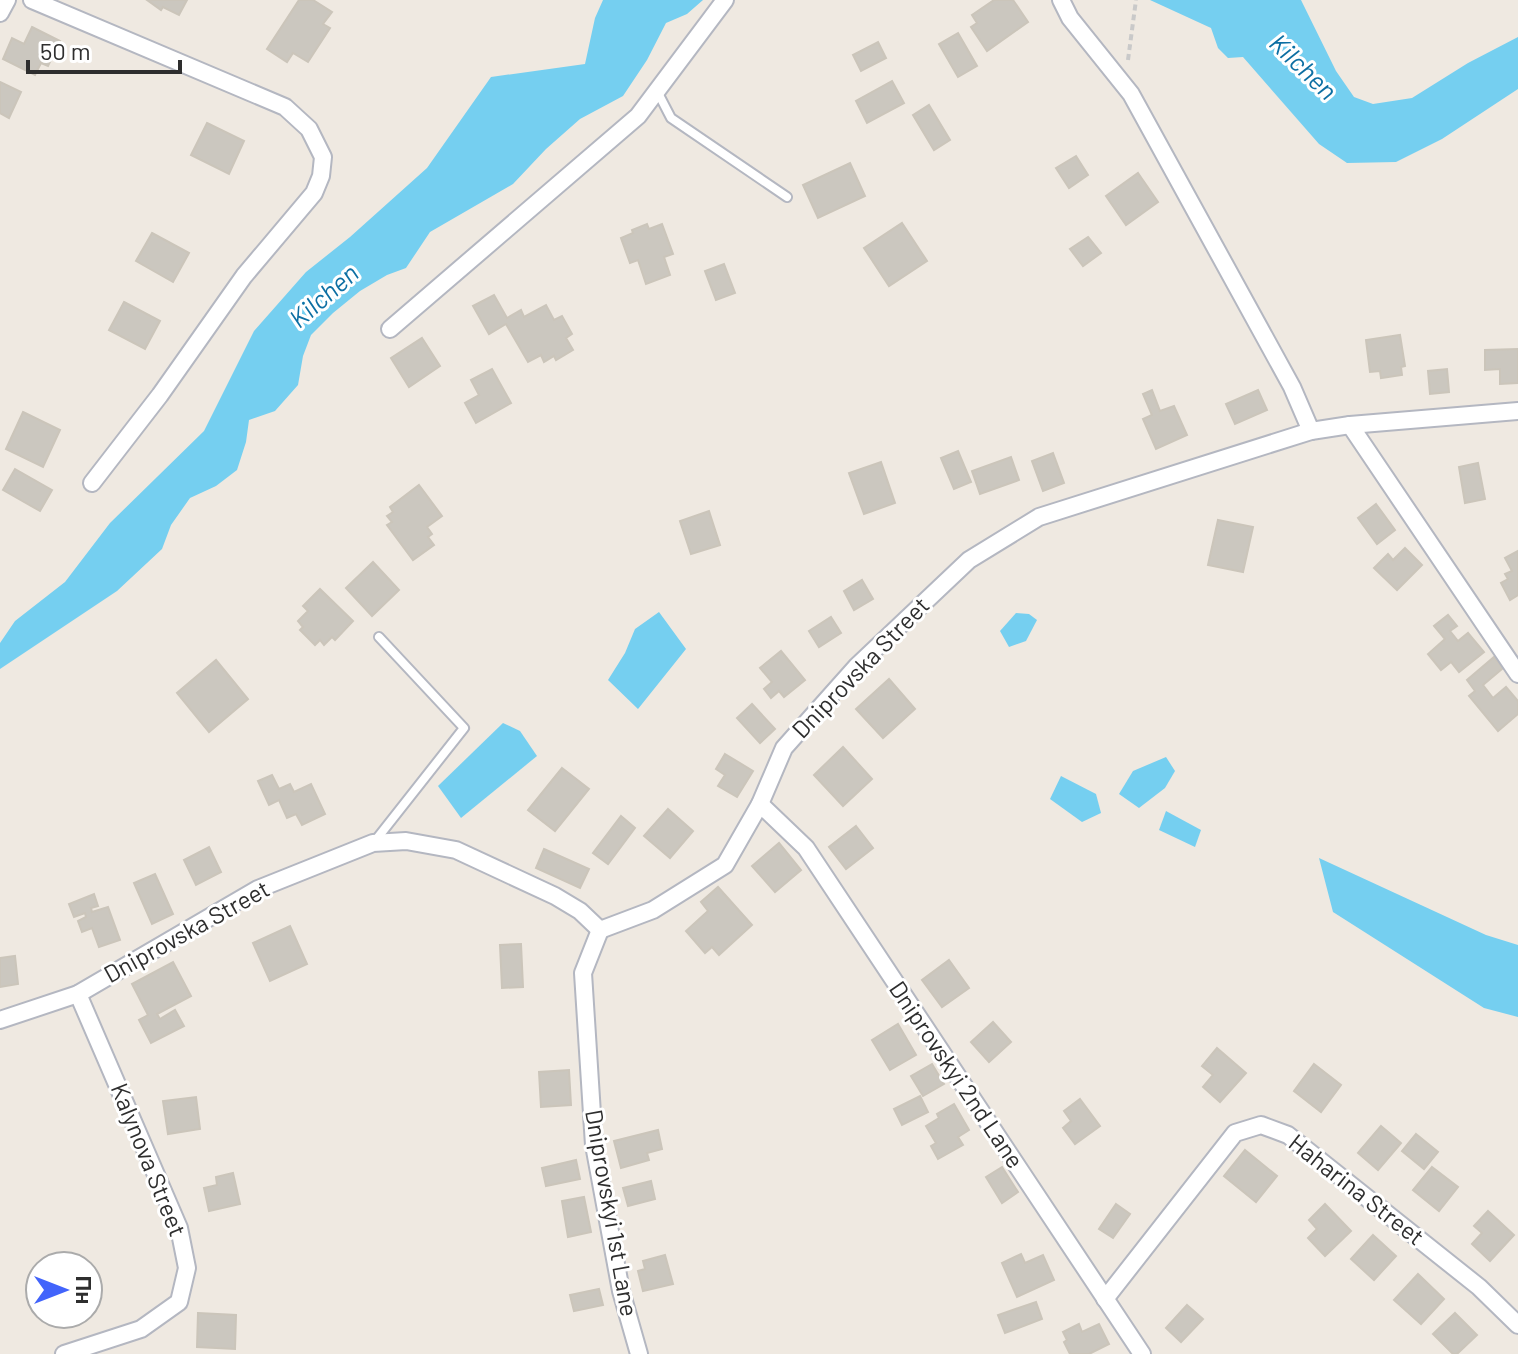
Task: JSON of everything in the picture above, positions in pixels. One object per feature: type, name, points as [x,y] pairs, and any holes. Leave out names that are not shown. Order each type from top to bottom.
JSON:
[{"type":"street","points":[[0,13],[7,0]]},
{"type":"street","points":[[32,0],[285,107],[309,129],[323,157],[321,176],[314,193],[244,276],[160,395],[92,483]]},
{"type":"street","points":[[390,329],[638,116],[725,0]]},
{"type":"street","points":[[1061,0],[1070,18],[1131,94],[1292,387],[1311,431]]},
{"type":"street","name":"Dniprovska Street","points":[[0,1020],[78,994],[258,889],[373,843],[406,841],[456,850],[555,896],[580,911],[600,930],[653,910],[725,865],[760,804],[784,748],[857,666],[969,560],[1039,517],[1311,431],[1518,411]]},
{"type":"street","points":[[1350,425],[1518,674]]},
{"type":"street","name":"Dniprovskyi 2nd Lane","points":[[760,804],[806,848],[1142,1354]]},
{"type":"street","name":"Dniprovskyi 1st Lane","points":[[600,930],[583,973],[594,1145],[621,1291],[639,1354]]},
{"type":"street","name":"Kalynova Street","points":[[64,1354],[141,1329],[179,1302],[187,1268],[179,1228],[78,994]]},
{"type":"street","name":"Haharina Street","points":[[1105,1299],[1235,1133],[1261,1125],[1288,1135],[1479,1287],[1518,1325]]},
{"type":"lane","points":[[657,90],[671,118],[787,197]]},
{"type":"lane","points":[[373,843],[464,728],[379,637]]},
{"type":"path","points":[[1131,94],[1128,54],[1136,0]]},
{"type":"water","name":"Kilchen","points":[[603,0],[703,0],[687,14],[666,23],[647,60],[623,96],[580,119],[513,184],[430,232],[406,268],[360,291],[333,313],[311,335],[303,356],[298,385],[275,411],[249,420],[237,470],[216,486],[190,498],[171,525],[162,549],[117,591],[0,669],[0,643],[15,621],[65,582],[110,523],[204,431],[254,331],[306,272],[427,168],[491,77],[585,64],[595,18]]},
{"type":"water","name":"Kilchen","points":[[1150,0],[1301,0],[1336,71],[1354,97],[1373,104],[1412,98],[1468,63],[1518,37],[1518,89],[1442,139],[1396,162],[1347,163],[1319,144],[1243,57],[1228,58],[1218,48],[1211,28]]},
{"type":"water","points":[[659,612],[686,649],[638,709],[608,680],[635,629]]},
{"type":"water","points":[[1016,613],[1029,614],[1037,620],[1026,641],[1009,647],[1000,631]]},
{"type":"water","points":[[503,723],[520,731],[537,756],[461,818],[438,786]]},
{"type":"water","points":[[1166,757],[1175,771],[1165,788],[1139,808],[1119,794],[1133,771]]},
{"type":"water","points":[[1061,776],[1096,794],[1101,813],[1082,822],[1050,799]]},
{"type":"water","points":[[1166,811],[1201,830],[1195,847],[1159,830]]},
{"type":"water","points":[[1319,858],[1486,935],[1518,945],[1518,1017],[1484,1008],[1333,912]]},
{"type":"building","points":[[147,0],[187,0],[179,15],[163,7],[161,10]]},
{"type":"building","points":[[299,0],[313,0],[332,12],[323,24],[330,28],[308,62],[293,53],[287,62],[267,49]]},
{"type":"building","points":[[994,0],[1013,0],[1028,22],[987,51],[971,27],[977,23],[972,15]]},
{"type":"building","points":[[32,27],[60,41],[48,66],[41,63],[35,75],[3,59],[12,38],[24,44]]},
{"type":"building","points":[[958,33],[977,66],[958,77],[939,44]]},
{"type":"building","points":[[878,42],[886,58],[861,71],[853,55]]},
{"type":"building","points":[[892,81],[904,103],[867,123],[856,101]]},
{"type":"building","points":[[0,82],[21,92],[9,118],[0,113]]},
{"type":"building","points":[[929,105],[950,140],[934,150],[913,115]]},
{"type":"building","points":[[207,123],[244,141],[229,174],[191,155]]},
{"type":"building","points":[[1076,156],[1088,175],[1069,188],[1056,168]]},
{"type":"building","points":[[850,163],[865,196],[818,218],[803,185]]},
{"type":"building","points":[[1138,173],[1158,202],[1126,225],[1106,196]]},
{"type":"building","points":[[902,223],[927,261],[889,286],[864,248]]},
{"type":"building","points":[[647,224],[649,229],[662,224],[673,254],[664,257],[670,275],[646,284],[638,260],[630,263],[621,238]]},
{"type":"building","points":[[152,233],[189,253],[173,282],[136,261]]},
{"type":"building","points":[[1088,237],[1101,253],[1083,266],[1070,249]]},
{"type":"building","points":[[724,264],[735,293],[716,300],[705,271]]},
{"type":"building","points":[[494,295],[507,318],[521,310],[524,317],[546,305],[554,320],[562,316],[572,334],[566,338],[573,350],[556,360],[554,356],[544,362],[541,355],[528,362],[506,324],[489,334],[473,306]]},
{"type":"building","points":[[124,302],[160,321],[145,349],[109,330]]},
{"type":"building","points":[[1400,335],[1405,366],[1401,367],[1402,375],[1381,378],[1380,371],[1370,372],[1366,340]]},
{"type":"building","points":[[422,338],[440,366],[409,387],[391,358]]},
{"type":"building","points":[[1518,349],[1518,383],[1500,384],[1500,369],[1485,370],[1485,350]]},
{"type":"building","points":[[492,369],[511,403],[476,423],[465,403],[479,395],[471,380]]},
{"type":"building","points":[[1447,369],[1449,392],[1430,394],[1428,371]]},
{"type":"building","points":[[1152,390],[1160,411],[1174,406],[1187,435],[1156,449],[1143,419],[1152,415],[1143,394]]},
{"type":"building","points":[[1258,390],[1267,410],[1235,424],[1226,404]]},
{"type":"building","points":[[23,412],[60,430],[43,467],[6,449]]},
{"type":"building","points":[[958,451],[971,482],[954,489],[941,458]]},
{"type":"building","points":[[1053,453],[1064,483],[1043,491],[1032,461]]},
{"type":"building","points":[[1011,457],[1019,480],[980,494],[972,471]]},
{"type":"building","points":[[881,462],[895,503],[864,514],[849,473]]},
{"type":"building","points":[[1478,463],[1485,499],[1465,503],[1459,467]]},
{"type":"building","points":[[15,469],[52,490],[40,511],[3,490]]},
{"type":"building","points":[[419,485],[442,516],[427,527],[432,534],[428,537],[434,545],[413,560],[387,525],[392,522],[387,516],[393,512],[390,507]]},
{"type":"building","points":[[1376,504],[1395,530],[1377,544],[1358,518]]},
{"type":"building","points":[[709,511],[720,545],[691,554],[680,521]]},
{"type":"building","points":[[1218,520],[1253,527],[1243,572],[1208,565]]},
{"type":"building","points":[[1405,548],[1422,565],[1397,590],[1374,568],[1388,554],[1393,560]]},
{"type":"building","points":[[1518,551],[1518,595],[1510,600],[1501,583],[1508,579],[1505,574],[1512,571],[1505,558]]},
{"type":"building","points":[[373,562],[399,590],[372,616],[346,588]]},
{"type":"building","points":[[862,580],[873,599],[854,610],[844,591]]},
{"type":"building","points":[[320,589],[353,621],[335,640],[332,637],[324,645],[320,640],[315,645],[300,630],[303,627],[298,621],[308,611],[303,606]]},
{"type":"building","points":[[1448,615],[1457,626],[1450,631],[1458,641],[1468,633],[1484,652],[1459,672],[1451,662],[1441,670],[1428,654],[1445,639],[1434,626]]},
{"type":"building","points":[[831,617],[841,633],[819,647],[809,631]]},
{"type":"building","points":[[781,651],[805,680],[784,697],[779,691],[771,698],[764,689],[772,682],[760,668]]},
{"type":"building","points":[[1494,657],[1503,668],[1483,685],[1493,698],[1506,687],[1518,701],[1518,714],[1498,731],[1469,696],[1475,691],[1467,680]]},
{"type":"building","points":[[216,660],[248,699],[209,732],[177,693]]},
{"type":"building","points":[[889,679],[915,709],[883,738],[856,709]]},
{"type":"building","points":[[752,704],[775,729],[760,743],[737,718]]},
{"type":"building","points":[[843,747],[872,779],[843,806],[814,775]]},
{"type":"building","points":[[725,754],[753,771],[737,797],[718,786],[725,775],[716,769]]},
{"type":"building","points":[[562,768],[589,789],[555,831],[528,810]]},
{"type":"building","points":[[272,775],[279,789],[290,784],[294,792],[311,784],[325,814],[302,825],[296,814],[287,818],[279,800],[269,805],[258,781]]},
{"type":"building","points":[[668,809],[693,831],[670,858],[644,836]]},
{"type":"building","points":[[621,816],[635,828],[608,864],[593,853]]},
{"type":"building","points":[[856,826],[873,848],[846,869],[829,847]]},
{"type":"building","points":[[779,843],[801,870],[775,892],[752,866]]},
{"type":"building","points":[[209,847],[221,872],[196,885],[184,860]]},
{"type":"building","points":[[544,849],[589,869],[580,888],[536,868]]},
{"type":"building","points":[[155,874],[173,914],[152,924],[134,883]]},
{"type":"building","points":[[718,887],[752,925],[719,955],[712,947],[705,953],[686,931],[708,911],[701,902]]},
{"type":"building","points":[[94,894],[98,906],[91,908],[92,912],[108,907],[120,940],[99,947],[92,928],[82,932],[78,921],[86,917],[85,913],[74,917],[69,904]]},
{"type":"building","points":[[290,926],[307,964],[270,981],[253,943]]},
{"type":"building","points":[[521,944],[523,987],[502,988],[500,945]]},
{"type":"building","points":[[15,956],[18,984],[0,987],[0,958]]},
{"type":"building","points":[[949,960],[969,988],[942,1007],[922,980]]},
{"type":"building","points":[[173,962],[191,996],[157,1014],[160,1019],[175,1010],[184,1026],[151,1043],[139,1020],[148,1015],[132,984]]},
{"type":"building","points":[[993,1022],[1011,1042],[989,1062],[971,1042]]},
{"type":"building","points":[[898,1024],[916,1055],[890,1070],[872,1040]]},
{"type":"building","points":[[1217,1048],[1246,1073],[1220,1102],[1203,1087],[1213,1075],[1202,1066]]},
{"type":"building","points":[[932,1064],[944,1084],[923,1096],[911,1076]]},
{"type":"building","points":[[1314,1064],[1341,1085],[1321,1112],[1294,1091]]},
{"type":"building","points":[[569,1070],[571,1105],[541,1107],[539,1072]]},
{"type":"building","points":[[920,1096],[928,1112],[902,1125],[894,1109]]},
{"type":"building","points":[[196,1097],[200,1129],[168,1134],[163,1101]]},
{"type":"building","points":[[1080,1099],[1100,1126],[1075,1144],[1063,1128],[1071,1121],[1064,1111]]},
{"type":"building","points":[[954,1104],[969,1130],[958,1137],[963,1145],[938,1159],[931,1146],[936,1143],[926,1126],[939,1118],[937,1114]]},
{"type":"building","points":[[1381,1126],[1401,1143],[1378,1170],[1358,1153]]},
{"type":"building","points":[[658,1130],[662,1149],[647,1153],[649,1160],[621,1168],[614,1141]]},
{"type":"building","points":[[1416,1134],[1438,1152],[1424,1169],[1402,1151]]},
{"type":"building","points":[[1245,1150],[1277,1176],[1256,1202],[1224,1176]]},
{"type":"building","points":[[576,1160],[580,1179],[546,1186],[542,1168]]},
{"type":"building","points":[[1002,1167],[1018,1192],[1002,1203],[986,1177]]},
{"type":"building","points":[[1432,1167],[1458,1187],[1439,1211],[1413,1190]]},
{"type":"building","points":[[233,1173],[240,1204],[209,1211],[204,1188],[217,1185],[216,1177]]},
{"type":"building","points":[[651,1181],[655,1199],[628,1206],[623,1188]]},
{"type":"building","points":[[584,1197],[591,1232],[568,1237],[562,1201]]},
{"type":"building","points":[[1116,1204],[1130,1214],[1113,1238],[1099,1229]]},
{"type":"building","points":[[1325,1204],[1351,1231],[1325,1256],[1308,1238],[1317,1229],[1309,1220]]},
{"type":"building","points":[[1488,1211],[1514,1235],[1490,1261],[1472,1244],[1482,1233],[1474,1226]]},
{"type":"building","points":[[1373,1235],[1396,1256],[1374,1280],[1351,1259]]},
{"type":"building","points":[[1021,1254],[1025,1263],[1043,1255],[1054,1280],[1017,1297],[1002,1263]]},
{"type":"building","points":[[665,1255],[673,1284],[643,1291],[638,1271],[645,1269],[643,1261]]},
{"type":"building","points":[[1418,1274],[1444,1299],[1421,1324],[1394,1300]]},
{"type":"building","points":[[599,1289],[603,1305],[574,1311],[570,1295]]},
{"type":"building","points":[[1036,1302],[1042,1319],[1005,1333],[998,1315]]},
{"type":"building","points":[[1187,1305],[1203,1319],[1181,1342],[1166,1328]]},
{"type":"building","points":[[198,1313],[236,1315],[235,1349],[197,1347]]},
{"type":"building","points":[[1455,1313],[1477,1335],[1457,1354],[1453,1354],[1433,1334]]},
{"type":"building","points":[[1079,1324],[1082,1332],[1099,1324],[1109,1344],[1089,1354],[1070,1354],[1063,1332]]}]
